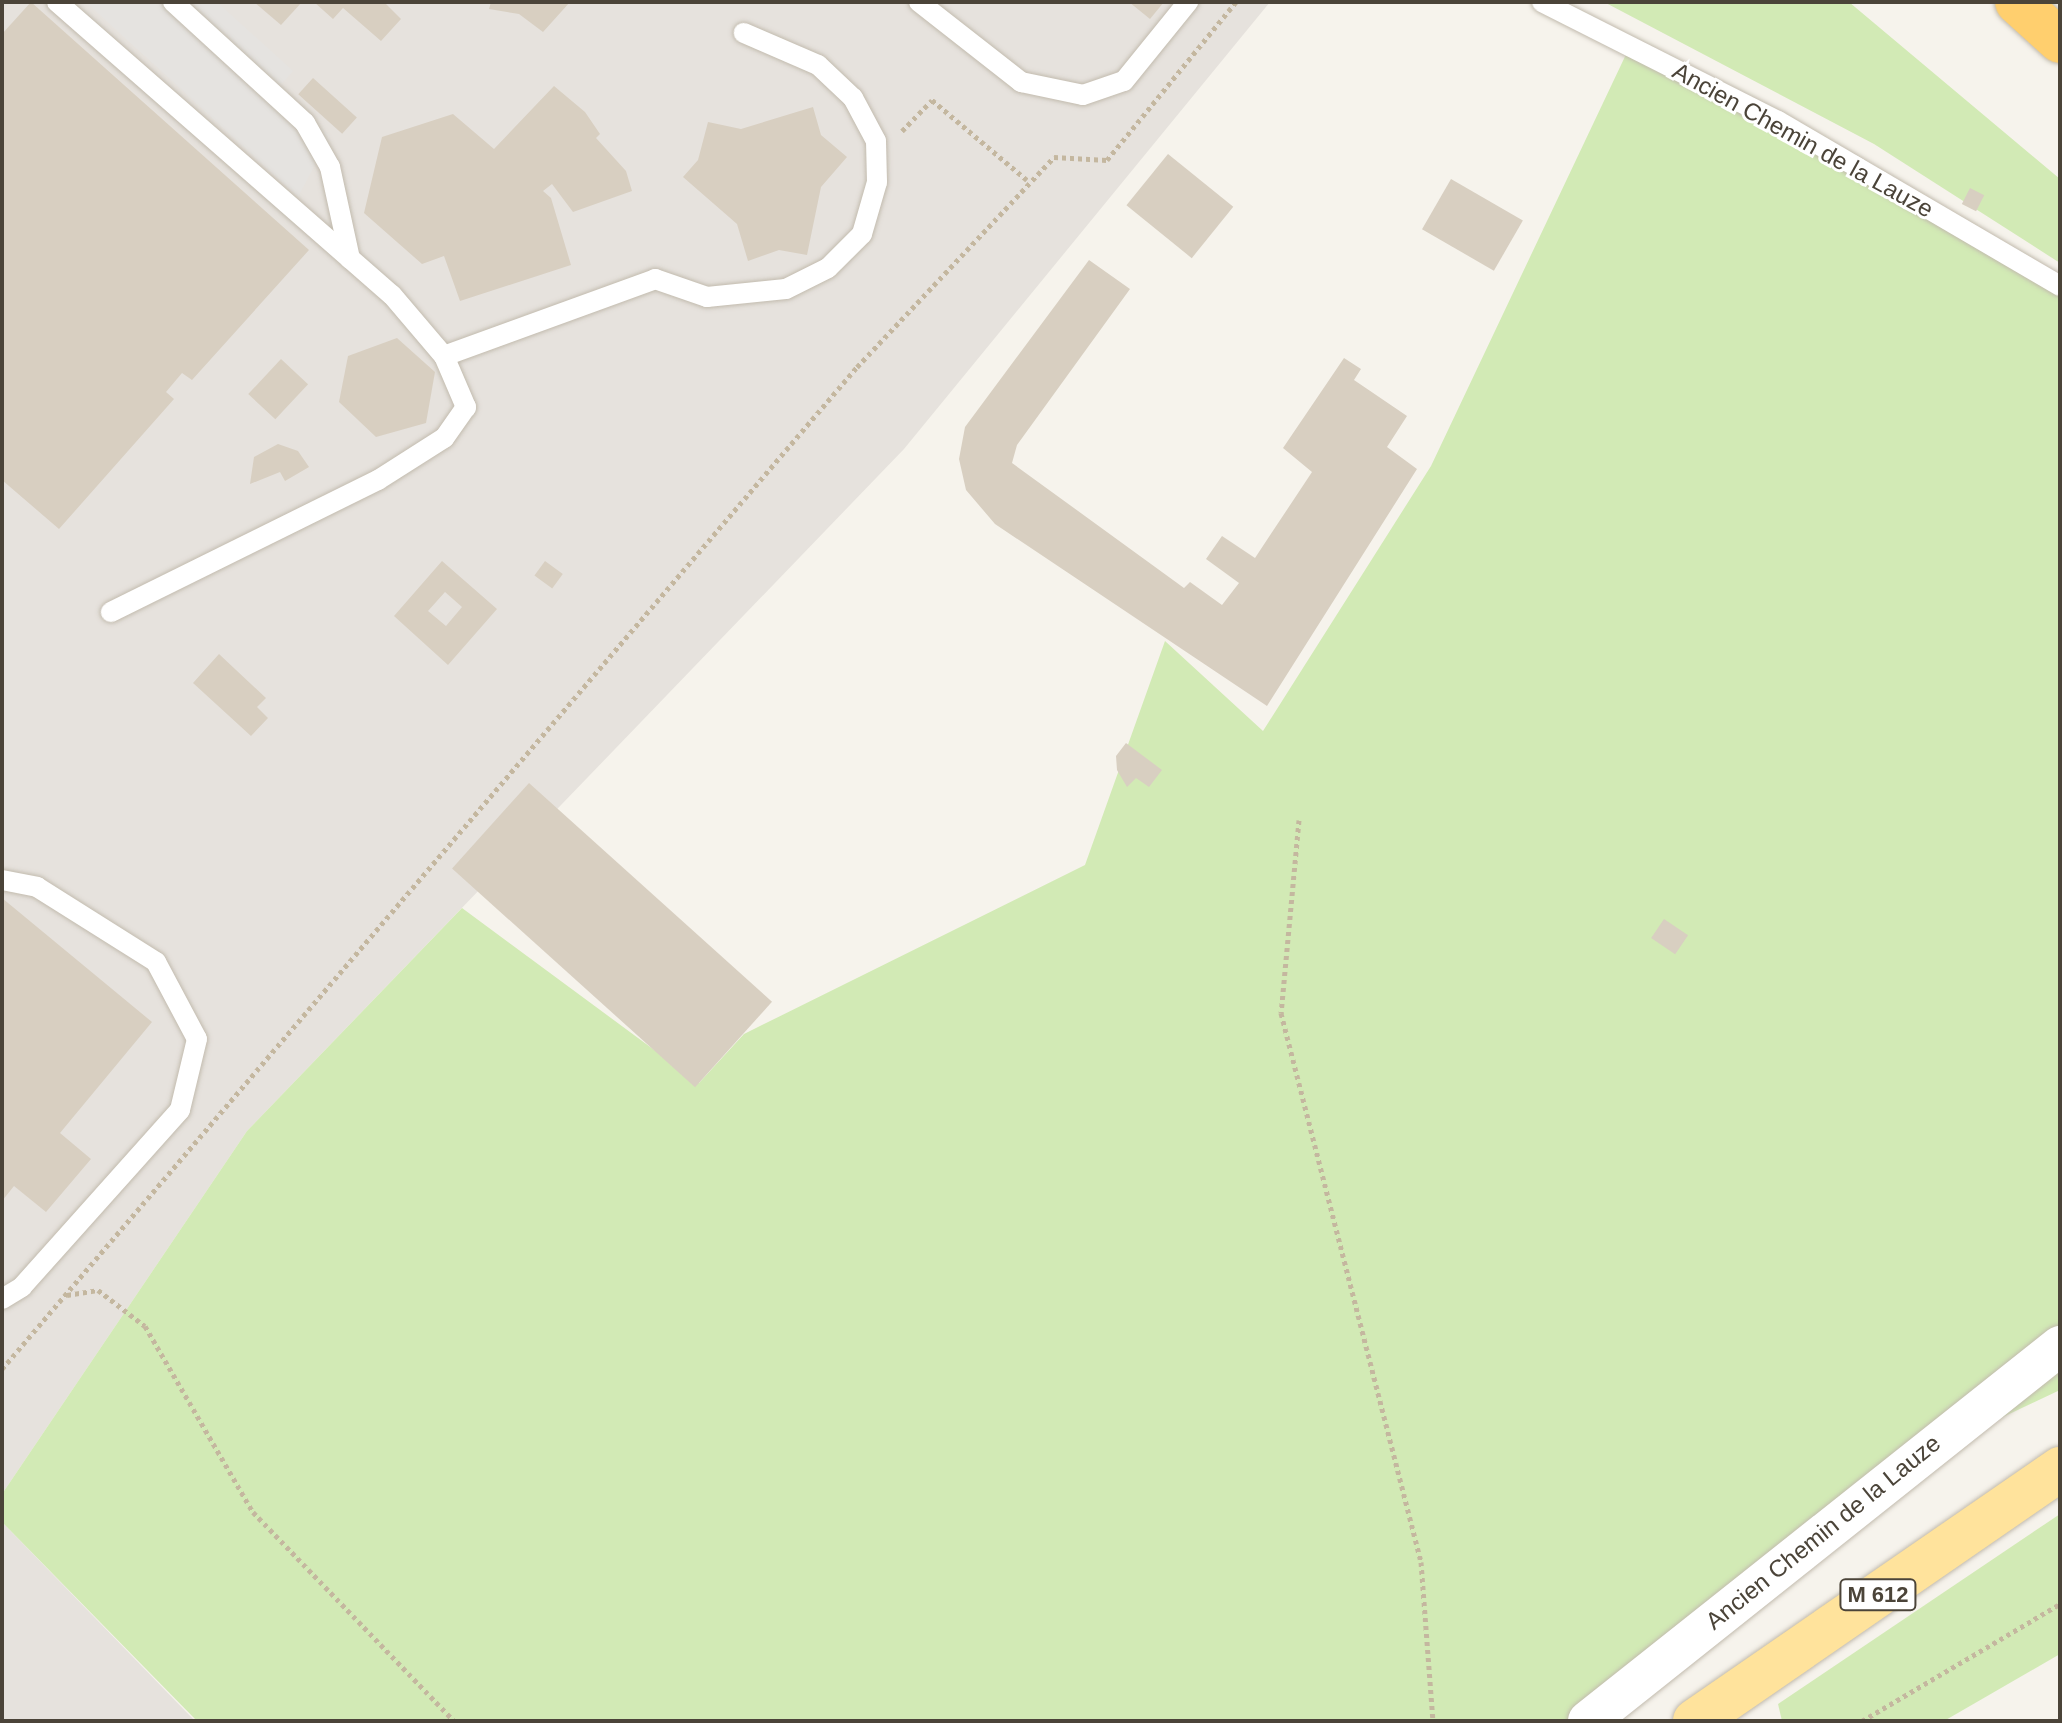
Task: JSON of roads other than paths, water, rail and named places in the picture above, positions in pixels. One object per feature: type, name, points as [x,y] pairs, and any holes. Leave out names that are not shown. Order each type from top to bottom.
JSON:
[{"type":"highway","points":[[2017,2],[2060,41]]},
{"type":"main road","name":"M 612","points":[[1695,1721],[2060,1469]]},
{"type":"street","name":"Ancien Chemin de la Lauze","points":[[1588,1721],[2060,1346]]},
{"type":"lane","points":[[57,2],[392,295],[444,356],[466,407],[444,438],[378,480],[111,612]]},
{"type":"lane","points":[[173,2],[305,123],[330,167],[350,259]]},
{"type":"lane","points":[[919,2],[1021,82],[1083,95],[1124,81],[1188,2]]},
{"type":"lane","name":"Ancien Chemin de la Lauze","points":[[1542,2],[1778,121],[2060,286]]},
{"type":"lane","points":[[444,356],[655,279],[707,297],[786,289],[828,268],[862,234],[877,182],[876,141],[853,98],[818,65],[744,33]]},
{"type":"lane","points":[[2,880],[37,887],[156,962],[197,1039],[180,1110],[22,1287],[2,1299]]}]
